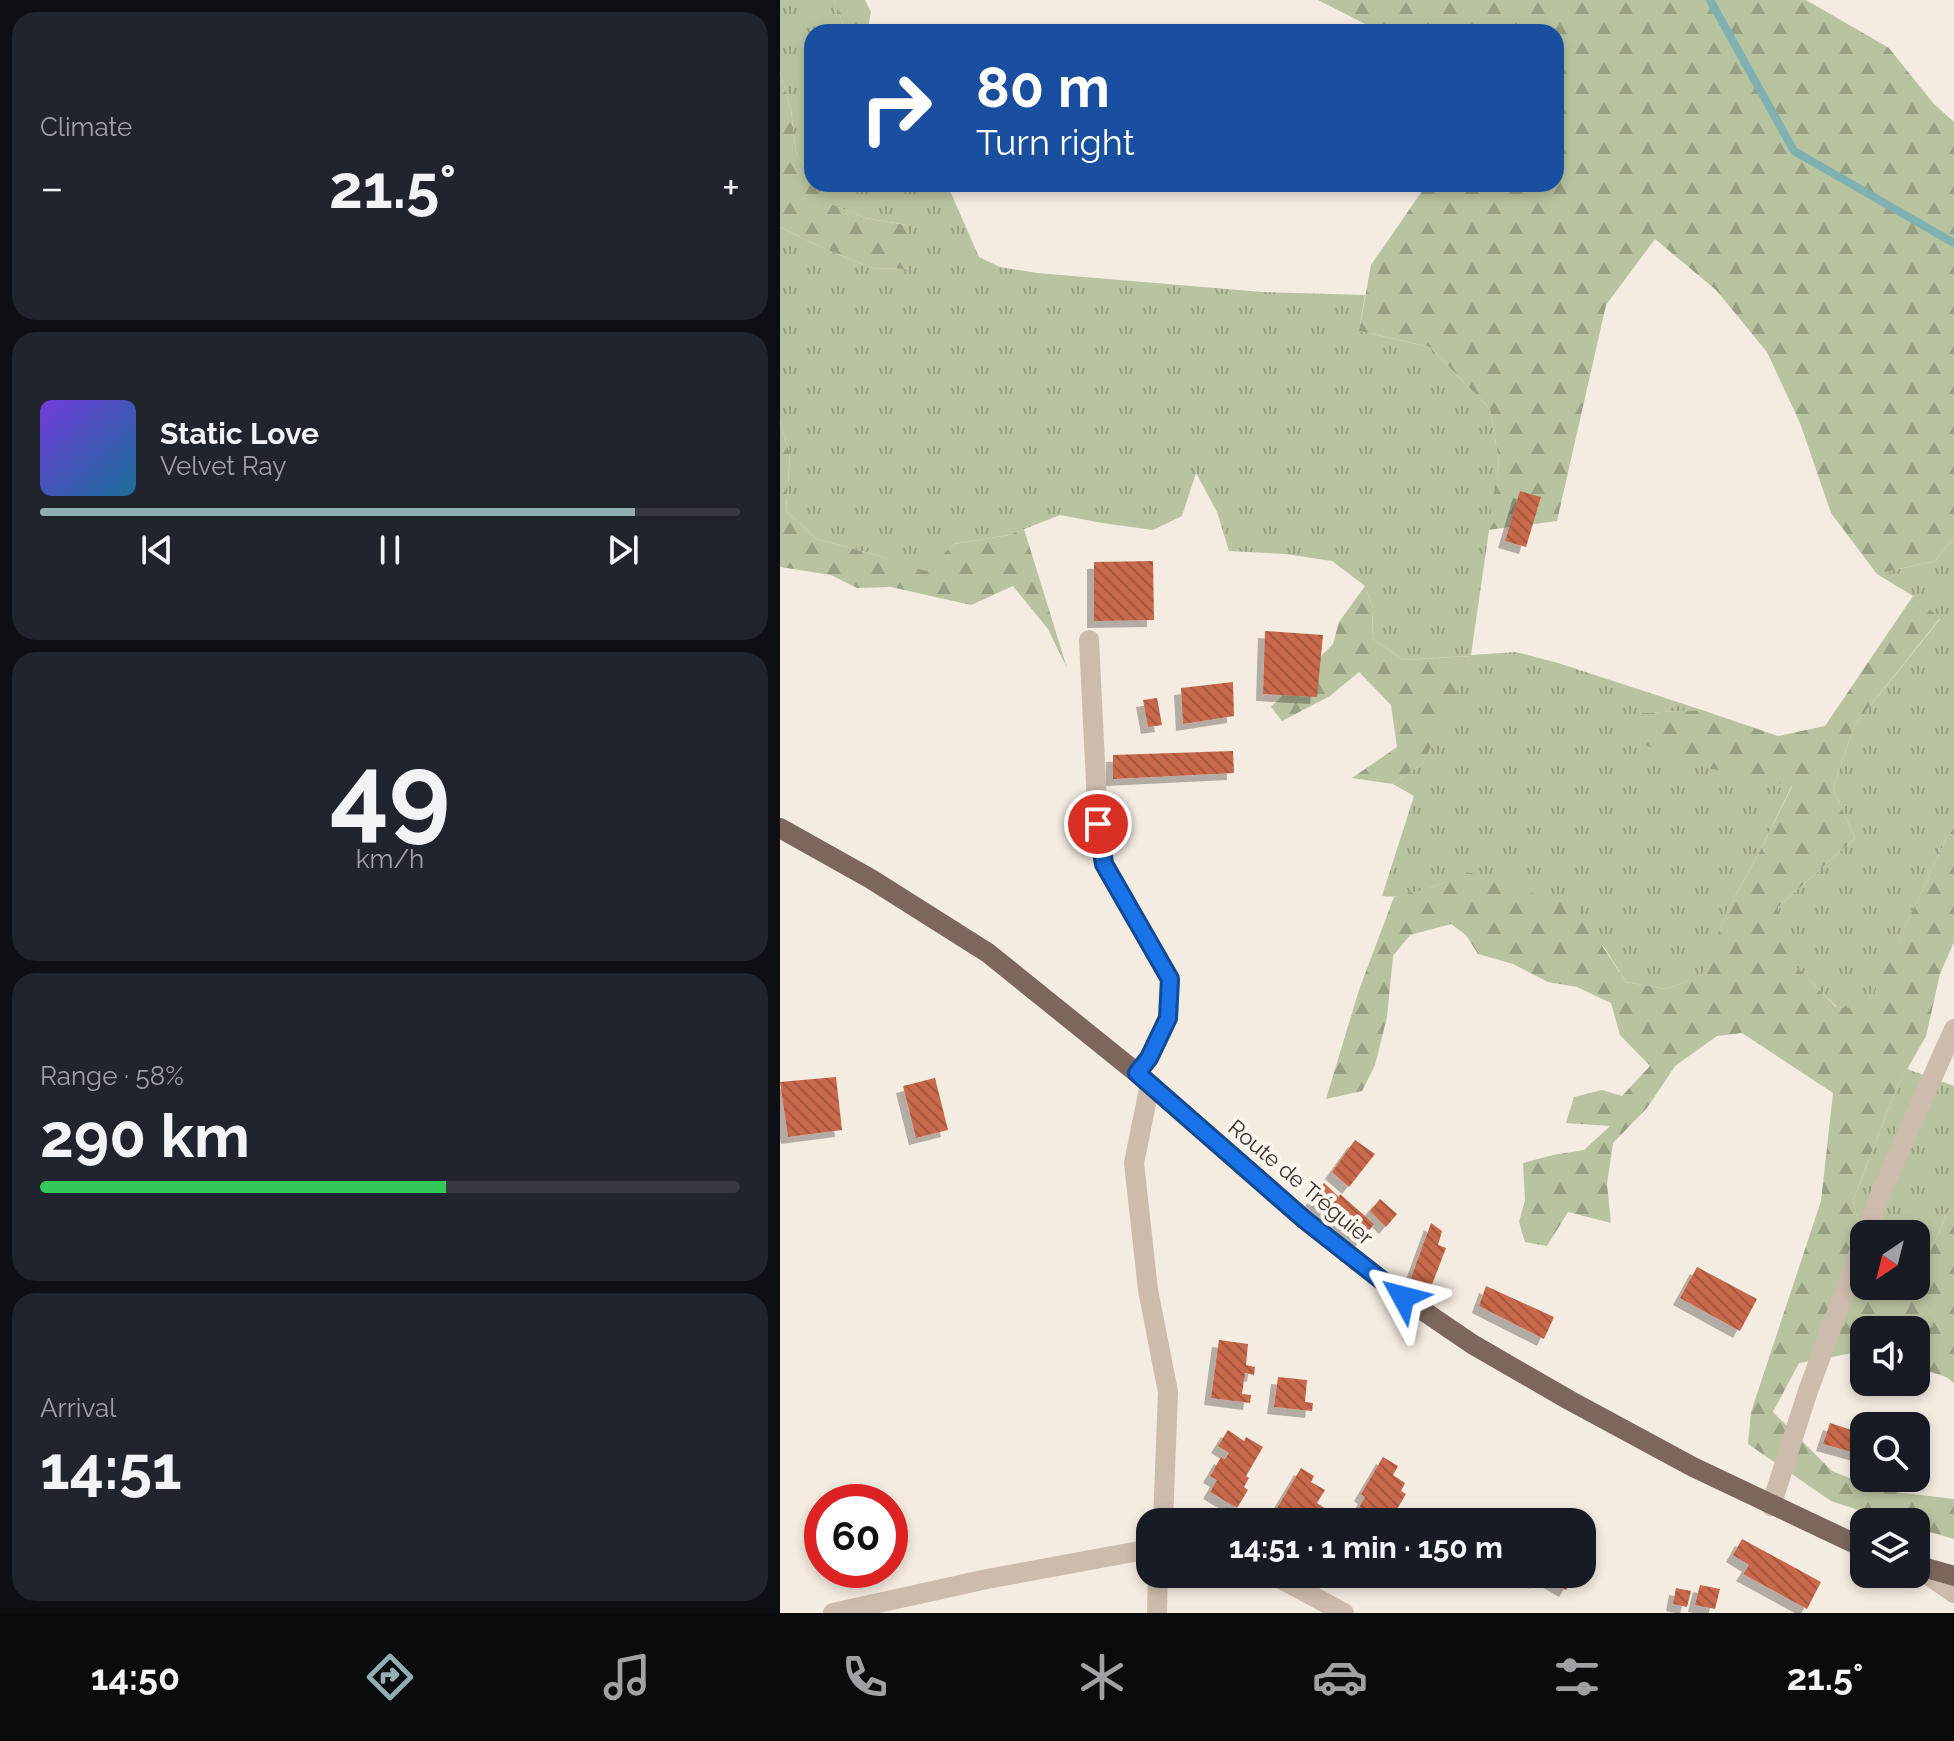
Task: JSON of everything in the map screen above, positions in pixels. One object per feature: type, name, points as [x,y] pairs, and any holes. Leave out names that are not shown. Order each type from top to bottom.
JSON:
[{"type":"main road","name":"Route de Tréguier","points":[[780,828],[871,879],[988,953],[1143,1079],[1305,1220],[1403,1297],[1472,1344],[1693,1467],[1850,1542]]},
{"type":"main road","points":[[1930,1570],[1954,1576]]},
{"type":"street","points":[[1089,640],[1098,824],[1104,864],[1170,979],[1168,1018],[1149,1058],[1143,1079],[1134,1163],[1148,1290],[1168,1392],[1164,1508]]},
{"type":"street","points":[[1871,1220],[1954,1029]]},
{"type":"street","points":[[1771,1506],[1808,1391],[1850,1277]]},
{"type":"street","points":[[833,1613],[987,1579],[1136,1552]]},
{"type":"street","points":[[1930,1576],[1954,1593]]},
{"type":"street","points":[[1157,1613],[1158,1588]]},
{"type":"street","points":[[1298,1588],[1344,1613]]},
{"type":"green space","points":[[780,0],[834,0],[843,24],[804,24],[804,166],[796,152],[791,110],[780,72]]},
{"type":"green space","points":[[834,0],[865,0],[871,12],[869,24],[843,24]]},
{"type":"green space","points":[[1318,0],[1806,0],[1889,48],[1933,103],[1954,122],[1954,538],[1935,561],[1877,574],[1831,513],[1800,423],[1767,352],[1716,290],[1655,239],[1606,305],[1557,521],[1488,530],[1499,461],[1490,409],[1430,347],[1359,331],[1371,265],[1421,192],[1564,192],[1564,24],[1365,24]]},
{"type":"green space","points":[[780,72],[791,110],[796,152],[804,166],[804,192],[819,192],[824,201],[865,218],[907,225],[907,269],[872,268],[780,227]]},
{"type":"green space","points":[[818,192],[951,192],[979,257],[1000,267],[1037,273],[1262,292],[1365,295],[1359,331],[1430,347],[1490,409],[1499,461],[1471,655],[1516,652],[1702,710],[1640,713],[1707,768],[1792,785],[1727,911],[1702,976],[1666,989],[1626,982],[1604,947],[1469,872],[1415,893],[1382,896],[1414,796],[1393,784],[1423,763],[1470,656],[1403,660],[1372,638],[1373,608],[1365,586],[1332,561],[1286,554],[1229,551],[1217,512],[1196,473],[1182,516],[1153,530],[1060,515],[1009,535],[954,544],[925,572],[817,539],[786,511],[790,455],[780,422],[780,227],[872,268],[907,269],[907,225],[865,218],[823,201]]},
{"type":"green space","points":[[780,422],[790,455],[786,511],[817,539],[925,571],[954,544],[1009,535],[1024,529],[1067,668],[1048,629],[1013,586],[971,605],[891,587],[857,588],[831,575],[780,567]]},
{"type":"green space","points":[[1954,538],[1954,828],[1946,839],[1867,1009],[1837,1007],[1789,960],[1778,907],[1855,838],[1833,788],[1854,726],[1940,619],[1913,596],[1877,574],[1935,561]]},
{"type":"green space","points":[[1365,586],[1373,608],[1372,638],[1403,660],[1470,656],[1456,694],[1423,763],[1393,784],[1352,778],[1397,747],[1391,705],[1359,672],[1330,696],[1282,721],[1271,707],[1333,644],[1339,622]]},
{"type":"green space","points":[[1913,596],[1940,618],[1854,726],[1833,788],[1855,838],[1778,907],[1790,960],[1836,1007],[1867,1008],[1946,839],[1954,828],[1954,942],[1940,974],[1926,1036],[1896,1089],[1853,1201],[1858,1220],[1850,1220],[1850,1300],[1882,1300],[1885,1305],[1891,1300],[1930,1300],[1930,1253],[1947,1213],[1954,1208],[1954,1383],[1930,1372],[1930,1316],[1850,1316],[1850,1354],[1799,1363],[1773,1412],[1832,1471],[1850,1478],[1850,1492],[1896,1492],[1954,1499],[1954,1539],[1930,1532],[1930,1508],[1852,1508],[1831,1501],[1748,1444],[1751,1412],[1821,1201],[1833,1093],[1742,1033],[1717,1036],[1675,1066],[1647,1108],[1613,1143],[1607,1184],[1611,1223],[1568,1212],[1547,1246],[1525,1242],[1519,1222],[1525,1200],[1523,1163],[1584,1150],[1610,1126],[1566,1123],[1574,1097],[1602,1090],[1622,1096],[1650,1066],[1620,1035],[1611,1003],[1577,987],[1548,982],[1513,964],[1478,954],[1466,935],[1451,924],[1410,935],[1393,956],[1387,1017],[1375,1065],[1362,1091],[1326,1099],[1359,990],[1394,897],[1433,887],[1468,872],[1577,908],[1626,982],[1666,989],[1701,976],[1727,911],[1792,786],[1707,768],[1639,743],[1640,713],[1702,710],[1778,736],[1825,726]]},
{"type":"green space","points":[[1907,1069],[1954,1086],[1954,1208],[1947,1213],[1930,1253],[1930,1220],[1858,1220],[1853,1201],[1896,1089]]},
{"type":"building","points":[[1520,491],[1541,497],[1526,547],[1505,541]]},
{"type":"building","points":[[1153,561],[1154,620],[1094,621],[1094,562]]},
{"type":"building","points":[[1265,631],[1323,635],[1317,697],[1263,694]]},
{"type":"building","points":[[1233,682],[1234,716],[1183,724],[1181,688]]},
{"type":"building","points":[[1157,698],[1162,725],[1148,727],[1143,700]]},
{"type":"building","points":[[1233,751],[1234,773],[1113,779],[1113,755]]},
{"type":"building","points":[[836,1077],[842,1130],[788,1137],[780,1082]]},
{"type":"building","points":[[935,1078],[948,1130],[916,1138],[903,1086]]},
{"type":"building","points":[[1355,1140],[1375,1154],[1349,1187],[1332,1172]]},
{"type":"building","points":[[1324,1183],[1374,1224],[1359,1244],[1312,1199]]},
{"type":"building","points":[[1380,1199],[1397,1214],[1386,1227],[1370,1211]]},
{"type":"building","points":[[1431,1223],[1442,1231],[1438,1245],[1446,1248],[1431,1287],[1411,1278]]},
{"type":"building","points":[[1697,1267],[1757,1299],[1740,1331],[1680,1298]]},
{"type":"building","points":[[1486,1286],[1554,1317],[1544,1339],[1479,1306]]},
{"type":"building","points":[[1219,1340],[1248,1344],[1246,1365],[1255,1367],[1254,1375],[1245,1373],[1242,1394],[1251,1395],[1250,1403],[1211,1398]]},
{"type":"building","points":[[1278,1377],[1307,1380],[1305,1402],[1313,1403],[1312,1411],[1274,1407]]},
{"type":"building","points":[[1830,1423],[1850,1429],[1850,1452],[1823,1444]]},
{"type":"building","points":[[1228,1430],[1244,1441],[1246,1437],[1263,1447],[1246,1476],[1249,1478],[1244,1487],[1248,1490],[1237,1508],[1210,1492],[1217,1480],[1210,1476],[1221,1457],[1225,1459],[1229,1453],[1218,1446]]},
{"type":"building","points":[[1383,1457],[1398,1466],[1393,1475],[1405,1483],[1401,1491],[1406,1494],[1398,1508],[1359,1508],[1365,1497],[1361,1494]]},
{"type":"building","points":[[1301,1468],[1314,1476],[1311,1482],[1325,1490],[1317,1503],[1324,1508],[1277,1508]]},
{"type":"building","points":[[1742,1539],[1821,1582],[1807,1609],[1743,1574],[1749,1565],[1733,1555]]},
{"type":"building","points":[[1700,1585],[1720,1589],[1715,1609],[1695,1605]]},
{"type":"building","points":[[1676,1588],[1691,1591],[1687,1607],[1673,1604]]},
{"type":"waterway","points":[[1710,0],[1794,151],[1954,243]]},
{"type":"route","points":[[1098,824],[1104,864],[1170,979],[1168,1018],[1149,1058],[1137,1073],[1305,1220],[1403,1297]]}]
